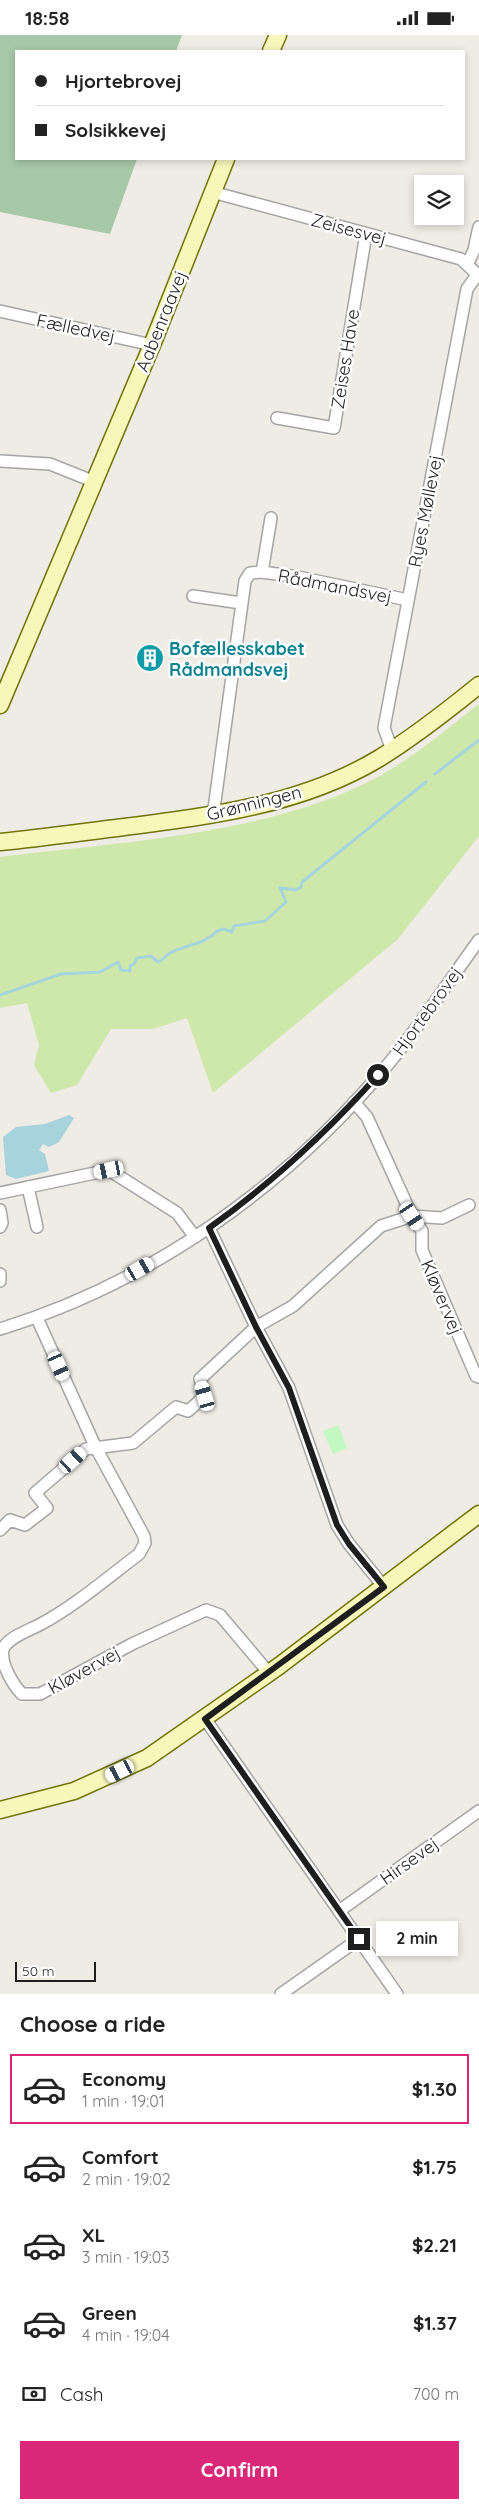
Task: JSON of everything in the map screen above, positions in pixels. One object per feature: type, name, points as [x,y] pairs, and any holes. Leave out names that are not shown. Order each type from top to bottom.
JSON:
[{"type":"street","points":[[271,50],[278,35]]},
{"type":"street","name":"Aabenraavej","points":[[0,705],[152,345],[226,160]]},
{"type":"street","name":"Zeisesvej","points":[[212,192],[461,259],[468,263]]},
{"type":"street","points":[[478,275],[468,263],[474,250],[479,227]]},
{"type":"street","name":"Zeises Have","points":[[277,418],[334,427],[366,234]]},
{"type":"street","name":"Ryes Møllevej","points":[[392,750],[384,728],[467,289],[478,275]]},
{"type":"street","name":"Fælledvej","points":[[0,311],[152,345]]},
{"type":"street","points":[[0,461],[50,464],[95,482]]},
{"type":"street","name":"Rådmandsvej","points":[[262,572],[271,519]]},
{"type":"street","name":"Rådmandsvej","points":[[213,815],[244,581],[250,573],[262,572],[408,600]]},
{"type":"street","points":[[193,597],[241,603]]},
{"type":"street","name":"Grønningen","points":[[0,842],[213,815],[286,799],[330,782],[378,759],[421,732],[479,685]]},
{"type":"street","name":"Hjortebrovej","points":[[0,1329],[88,1297],[195,1237],[258,1193],[299,1158],[354,1102],[390,1061],[479,940]]},
{"type":"street","points":[[354,1102],[367,1117],[412,1216]]},
{"type":"street","points":[[0,1193],[109,1170],[177,1213],[195,1237]]},
{"type":"street","points":[[28,1187],[37,1227]]},
{"type":"street","points":[[0,1530],[10,1520],[25,1525],[47,1508],[35,1493],[86,1449],[132,1443],[176,1407],[188,1411],[205,1396],[200,1379],[256,1327],[293,1306],[381,1226],[412,1216],[442,1218],[469,1205]]},
{"type":"street","points":[[0,1210],[2,1223],[0,1227]]},
{"type":"street","name":"Kløvervej","points":[[412,1216],[422,1231],[422,1250],[476,1376],[479,1377]]},
{"type":"street","points":[[209,1228],[256,1327],[289,1388],[337,1525],[349,1544],[384,1587]]},
{"type":"street","points":[[0,1274],[0,1281]]},
{"type":"street","points":[[37,1317],[95,1447]]},
{"type":"street","name":"Kløvervej","points":[[95,1447],[144,1536],[145,1543],[139,1554],[56,1616],[8,1642],[2,1654],[3,1663],[16,1688],[22,1694],[40,1694],[132,1644],[206,1610],[220,1615],[269,1673]]},
{"type":"street","points":[[0,1810],[42,1801],[109,1777],[147,1758],[269,1673],[479,1514]]},
{"type":"street","points":[[205,1719],[397,1994]]},
{"type":"street","name":"Hirsevej","points":[[339,1911],[479,1811]]},
{"type":"street","points":[[281,1994],[359,1939]]},
{"type":"green space","points":[[0,35],[182,35],[176,50],[15,50],[15,160],[137,160],[110,234],[0,212]]},
{"type":"green space","points":[[479,704],[479,836],[398,939],[213,1093],[187,1018],[153,1029],[111,1029],[77,1085],[51,1093],[34,1065],[39,1045],[27,1003],[0,1008],[0,857],[139,841],[232,826],[278,815],[322,801],[364,784],[394,767]]},
{"type":"green space","points":[[338,1425],[347,1448],[333,1454],[323,1431]]},
{"type":"water","points":[[69,1115],[74,1118],[59,1142],[49,1147],[43,1144],[39,1150],[45,1154],[49,1171],[16,1179],[6,1175],[3,1137],[16,1127],[45,1124]]},
{"type":"waterway","points":[[435,774],[479,740]]},
{"type":"waterway","points":[[0,995],[61,974],[100,972],[118,962],[121,970],[130,971],[130,966],[134,964],[137,958],[151,956],[158,962],[170,953],[207,939],[217,931],[224,929],[232,932],[234,926],[265,921],[286,902],[280,888],[296,890],[301,887],[302,882],[426,782]]},
{"type":"place","name":"Bofællesskabet Rådmandsvej","points":[[150,658]]},
{"type":"route","points":[[359,1939],[205,1719],[384,1587],[349,1544],[337,1525],[289,1388],[256,1327],[209,1228],[258,1193],[299,1158],[378,1075]]}]
